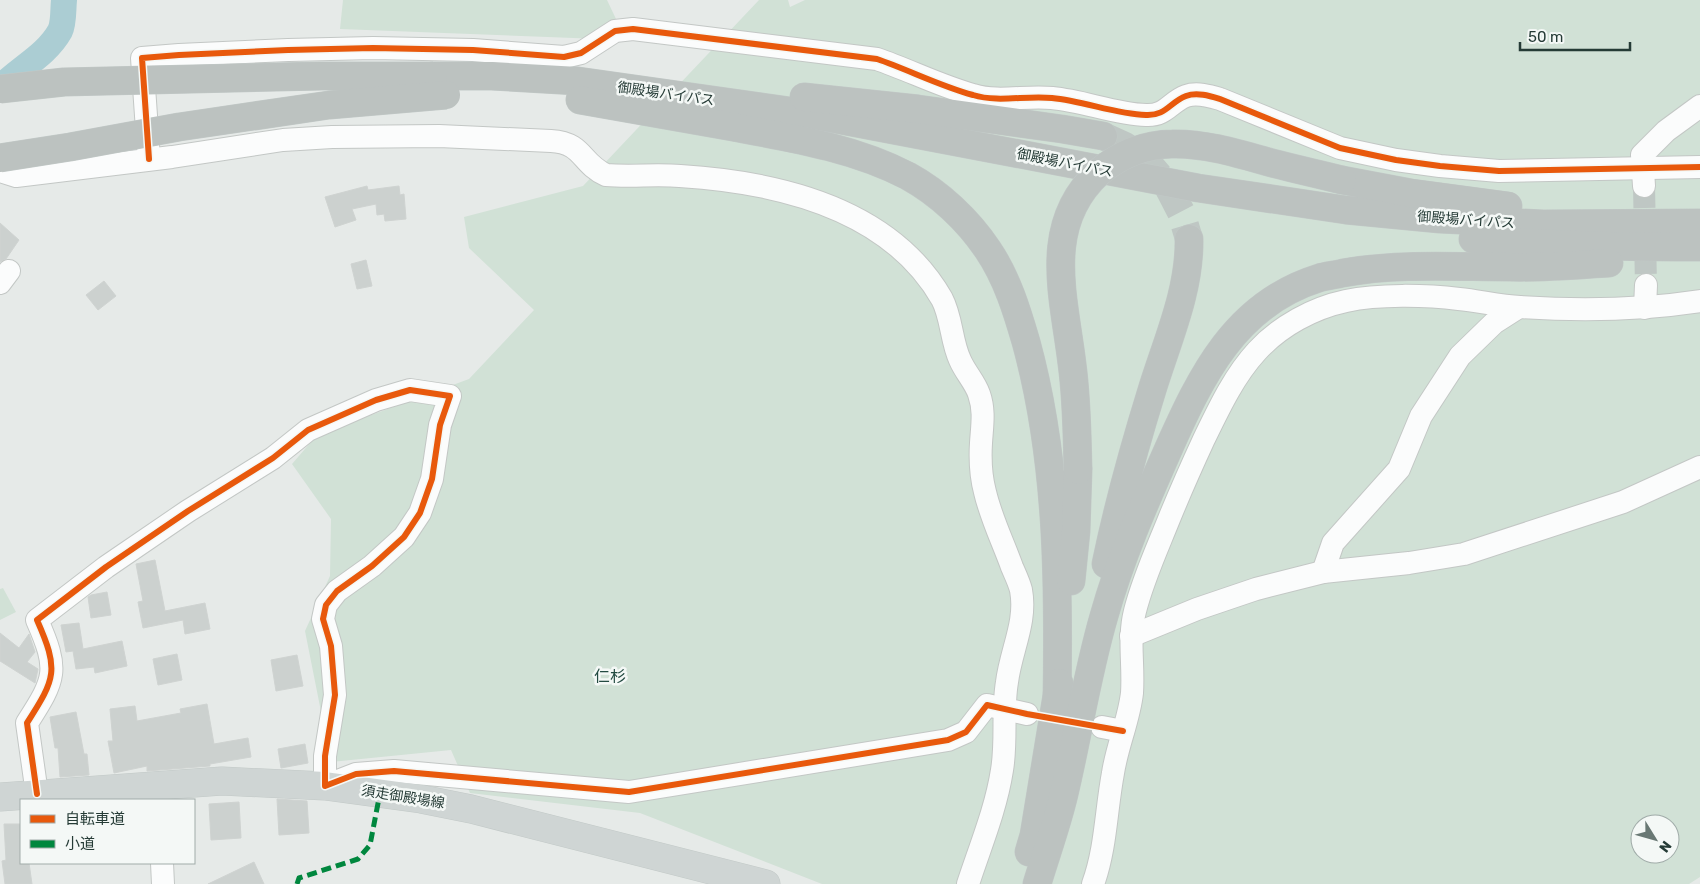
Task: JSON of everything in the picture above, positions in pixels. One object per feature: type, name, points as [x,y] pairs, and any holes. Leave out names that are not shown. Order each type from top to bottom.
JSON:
[{"type":"highway","points":[[0,89],[64,82],[311,76],[439,85]]},
{"type":"highway","points":[[0,158],[179,127],[329,105],[439,85]]},
{"type":"highway","name":"御殿場バイパス","points":[[439,85],[499,94],[577,90],[804,114],[1198,188],[1346,210],[1440,219],[1543,224],[1700,223]]},
{"type":"highway","points":[[577,90],[808,97],[918,109],[1103,136]]},
{"type":"highway","points":[[577,90],[837,148],[872,160],[908,176],[939,196],[966,222],[983,243],[1005,281],[1019,316],[1032,364],[1040,407],[1052,495],[1058,580],[1057,701]]},
{"type":"highway","name":"御殿場バイパス","points":[[577,90],[694,111],[818,130],[1195,202],[1344,226],[1544,245],[1626,248],[1700,247]]},
{"type":"highway","points":[[1021,884],[1034,835],[1057,701],[1075,541],[1078,470],[1077,412],[1060,272],[1061,245],[1067,220],[1077,198],[1091,180],[1107,166],[1125,155],[1149,146],[1172,144],[1197,145],[1342,180],[1486,204],[1591,215],[1700,217]]},
{"type":"highway","points":[[1050,840],[1124,486],[1186,283],[1190,259],[1189,239]]},
{"type":"highway","points":[[1037,884],[1063,797],[1104,616],[1124,554],[1148,494],[1199,384],[1224,344],[1249,317],[1278,296],[1319,278],[1362,269],[1410,266],[1515,267],[1619,263],[1700,253]]},
{"type":"main road","name":"須走御殿場線","points":[[0,797],[37,794],[159,793],[222,781],[325,786],[471,808],[766,884]]},
{"type":"street","points":[[149,159],[142,58],[278,50],[373,48],[473,50],[564,56],[581,53],[615,31],[633,29],[877,59],[948,88],[975,96],[997,99],[1054,98],[1148,115],[1164,112],[1187,96],[1205,95],[1220,99],[1340,148],[1396,160],[1440,166],[1499,171],[1644,178],[1656,167],[1700,167]]},
{"type":"street","points":[[1644,178],[1642,155],[1666,131],[1700,106]]},
{"type":"street","points":[[0,171],[16,176],[283,140],[332,137],[439,136],[563,142],[572,145],[596,170],[606,175],[680,176],[759,185],[833,206],[859,219],[881,234],[904,252],[927,277],[943,301],[951,323],[960,362],[972,378],[980,395],[984,412],[981,446],[985,492],[1020,588],[1021,628],[1007,680],[1002,770],[996,796],[968,884]]},
{"type":"street","points":[[1645,308],[1646,285]]},
{"type":"street","points":[[1093,884],[1098,871],[1106,828],[1113,772],[1112,729],[1131,702],[1133,677],[1131,636],[1135,611],[1182,486],[1226,395],[1257,350],[1278,332],[1300,318],[1325,307],[1346,301],[1372,298],[1457,298],[1519,307],[1645,308],[1700,301]]},
{"type":"street","points":[[1323,572],[1333,543],[1399,469],[1421,416],[1460,356],[1494,323],[1519,307]]},
{"type":"street","points":[[37,794],[27,724],[46,695],[52,675],[51,655],[37,620],[106,567],[188,511],[273,458],[308,430],[376,400],[410,390],[450,396],[440,425],[432,479],[420,513],[404,537],[372,566],[338,591],[326,605],[323,619],[330,646],[335,695],[325,756],[325,786],[356,774],[394,771],[629,792],[948,740],[966,732],[987,705],[1027,714]]},
{"type":"street","points":[[1131,636],[1197,609],[1256,589],[1323,572],[1409,563],[1464,554],[1623,502],[1700,467]]},
{"type":"street","points":[[162,864],[163,884]]},
{"type":"green space","points":[[343,0],[607,0],[626,40],[340,29]]},
{"type":"green space","points":[[759,0],[788,0],[790,7],[805,0],[1700,0],[1700,877],[1689,884],[822,884],[640,813],[470,793],[451,750],[331,762],[305,631],[330,576],[331,519],[292,464],[317,435],[469,379],[534,310],[469,248],[464,217],[583,186]]},
{"type":"green space","points":[[3,588],[16,612],[0,620],[0,589]]},
{"type":"building","points":[[367,186],[368,190],[399,186],[400,195],[404,194],[406,219],[385,221],[384,214],[377,215],[376,204],[352,209],[356,220],[335,227],[325,197]]},
{"type":"building","points":[[0,223],[19,240],[6,259],[0,262]]},
{"type":"building","points":[[366,260],[372,286],[357,289],[351,264]]},
{"type":"building","points":[[104,281],[116,296],[98,310],[86,295]]},
{"type":"building","points":[[155,560],[165,611],[205,603],[210,629],[185,634],[183,620],[143,628],[138,602],[143,601],[136,564]]},
{"type":"building","points":[[107,592],[111,615],[91,618],[88,597]]},
{"type":"building","points":[[79,623],[83,649],[122,641],[127,666],[95,673],[94,667],[76,669],[73,651],[66,652],[61,625]]},
{"type":"building","points":[[0,633],[19,648],[29,634],[35,652],[27,662],[38,669],[35,683],[0,661]]},
{"type":"building","points":[[177,654],[182,680],[158,685],[153,659]]},
{"type":"building","points":[[297,655],[303,686],[276,691],[271,660]]},
{"type":"building","points":[[207,704],[214,744],[248,738],[251,757],[210,764],[210,766],[147,771],[147,766],[114,773],[108,741],[113,741],[110,709],[135,706],[137,721],[181,713],[180,709]]},
{"type":"building","points":[[76,712],[84,754],[87,754],[89,775],[60,777],[58,748],[55,748],[50,717]]},
{"type":"building","points":[[305,744],[308,763],[281,768],[278,749]]},
{"type":"building","points":[[277,799],[307,801],[309,833],[279,835]]},
{"type":"building","points":[[239,802],[241,838],[211,840],[209,804]]},
{"type":"building","points":[[4,824],[20,824],[20,864],[29,864],[32,884],[5,884],[2,861],[6,860]]},
{"type":"building","points":[[254,862],[264,884],[208,884]]},
{"type":"waterway","points":[[0,88],[40,55],[54,40],[61,28],[64,0]]},
{"type":"tunnel","points":[[1103,136],[1125,146],[1148,163],[1167,185],[1181,212],[1189,239]]},
{"type":"tunnel","points":[[1644,186],[1646,285]]},
{"type":"marked path","points":[[297,884],[299,878],[358,859],[370,845],[380,793]]},
{"type":"cycle path","points":[[149,159],[142,58],[288,50],[373,48],[473,50],[564,57],[581,53],[615,31],[633,29],[877,59],[949,87],[983,97],[1003,99],[1052,98],[1134,114],[1153,115],[1163,111],[1186,96],[1203,95],[1220,99],[1340,148],[1396,160],[1440,166],[1499,171],[1700,167]]},
{"type":"cycle path","points":[[37,794],[27,723],[44,695],[51,673],[49,651],[37,620],[106,567],[188,511],[273,458],[308,430],[376,400],[410,390],[450,396],[440,425],[432,479],[420,513],[404,537],[372,566],[337,591],[326,605],[323,619],[331,646],[335,695],[325,756],[325,786],[356,774],[394,771],[629,792],[948,740],[966,732],[987,705],[1123,731]]},
{"type":"district","name":"仁杉","points":[[610,676]]}]
